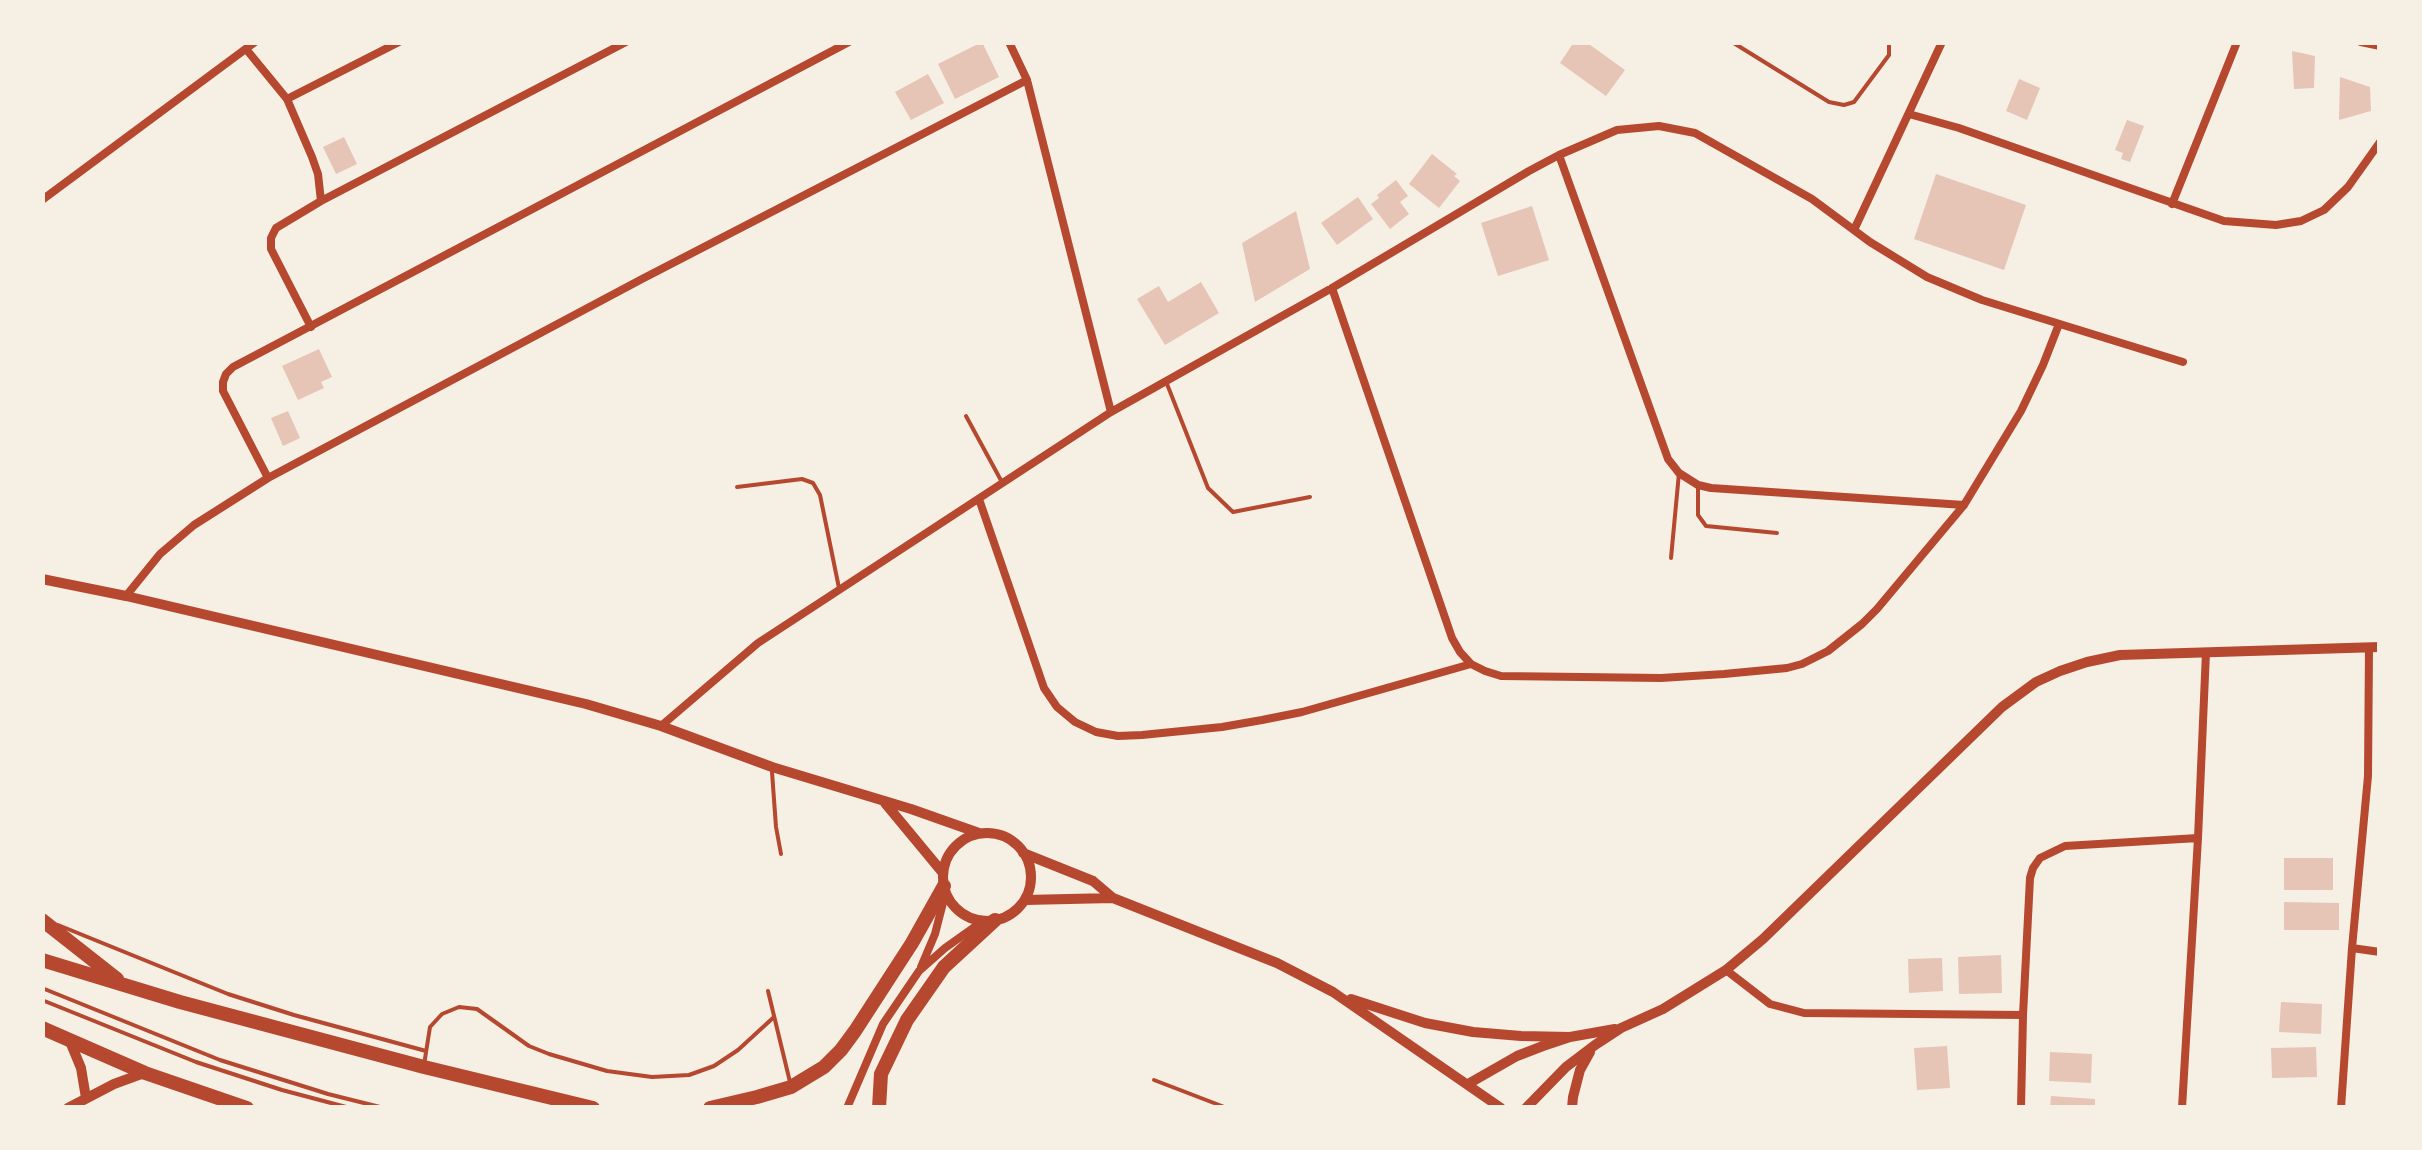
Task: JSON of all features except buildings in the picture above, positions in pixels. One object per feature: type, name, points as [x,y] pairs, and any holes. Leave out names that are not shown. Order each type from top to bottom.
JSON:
[{"type":"highway","points":[[710,1108],[791,1086],[824,1067],[841,1050],[912,943],[944,884]]},
{"type":"highway","points":[[42,919],[126,986]]},
{"type":"highway","points":[[880,1108],[881,1074],[907,1020],[944,966],[989,921]]},
{"type":"highway","points":[[42,960],[180,1002],[593,1108]]},
{"type":"highway","points":[[42,1028],[145,1072],[247,1108]]},
{"type":"street","points":[[42,200],[255,42]]},
{"type":"street","points":[[287,99],[399,42]]},
{"type":"street","points":[[310,327],[271,249],[276,228],[626,42]]},
{"type":"street","points":[[268,478],[223,392],[222,382],[233,367],[850,42]]},
{"type":"street","points":[[1010,42],[1027,80],[1111,412]]},
{"type":"street","points":[[1854,230],[1942,42]]},
{"type":"street","points":[[2172,204],[2237,42]]},
{"type":"street","points":[[2361,42],[2380,46]]},
{"type":"street","points":[[246,49],[287,99],[318,174],[321,201]]},
{"type":"street","points":[[126,596],[160,554],[194,525],[268,478],[1027,80]]},
{"type":"street","points":[[1909,114],[2224,221],[2276,224],[2301,221],[2324,210],[2348,187],[2380,142]]},
{"type":"street","points":[[661,726],[758,642],[1111,412],[1559,154],[1617,130],[1658,126],[1695,133],[1812,199],[1901,262],[1954,289],[2183,362]]},
{"type":"street","points":[[1559,154],[1668,459],[1679,473],[1698,485],[1964,505]]},
{"type":"street","points":[[1332,288],[1452,638],[1472,664],[1500,676],[1692,676],[1787,668],[1828,651],[1862,624],[1964,505],[2022,411],[2059,324]]},
{"type":"street","points":[[979,499],[1044,688],[1057,707],[1096,732],[1118,736],[1262,720],[1472,664]]},
{"type":"street","points":[[42,579],[586,704],[980,834]]},
{"type":"street","points":[[1526,1108],[1566,1067],[1595,1045],[1726,970],[1763,939],[1988,720],[2017,695],[2060,671],[2120,655],[2374,647],[2368,776],[2341,1108]]},
{"type":"street","points":[[2182,1108],[2206,652]]},
{"type":"street","points":[[2368,776],[2380,778]]},
{"type":"street","points":[[884,802],[944,884],[954,907],[968,917],[989,921]]},
{"type":"street","points":[[847,1108],[883,1024],[919,971],[935,934],[946,859],[966,838],[980,834],[996,834],[1012,841],[1030,868],[1024,900],[1007,916],[989,921],[945,948],[919,971]]},
{"type":"street","points":[[2021,1108],[2033,868],[2040,858],[2065,846],[2198,838]]},
{"type":"street","points":[[1023,853],[1093,882],[1113,898],[1278,963],[1333,992],[1501,1108]]},
{"type":"street","points":[[1024,900],[1113,898]]},
{"type":"street","points":[[2352,948],[2380,952]]},
{"type":"street","points":[[1726,970],[1770,1004],[1804,1013],[2023,1015]]},
{"type":"street","points":[[1333,992],[1425,1023],[1473,1032],[1570,1036],[1621,1028]]},
{"type":"street","points":[[1468,1084],[1517,1056],[1570,1036]]},
{"type":"street","points":[[70,1039],[81,1068],[85,1103]]},
{"type":"street","points":[[1572,1108],[1580,1070],[1595,1045]]},
{"type":"street","points":[[68,1108],[145,1072]]},
{"type":"lane","points":[[1732,42],[1829,102],[1844,105],[1854,102],[1889,55],[1889,42]]},
{"type":"lane","points":[[1166,382],[1208,488],[1233,512],[1310,497]]},
{"type":"lane","points":[[966,416],[1002,484]]},
{"type":"lane","points":[[1672,558],[1679,473]]},
{"type":"lane","points":[[737,487],[802,479],[814,483],[820,495],[839,588]]},
{"type":"lane","points":[[1698,485],[1698,515],[1706,526],[1777,533]]},
{"type":"lane","points":[[772,767],[781,854]]},
{"type":"lane","points":[[42,919],[228,994],[426,1051]]},
{"type":"lane","points":[[42,988],[220,1060],[384,1108]]},
{"type":"lane","points":[[768,991],[791,1086]]},
{"type":"lane","points":[[42,1000],[210,1067],[350,1108]]},
{"type":"lane","points":[[424,1067],[430,1027],[442,1014],[459,1007],[477,1009],[530,1046],[549,1054],[629,1075],[670,1077],[702,1071],[727,1058],[774,1017]]},
{"type":"lane","points":[[1154,1080],[1226,1108]]}]
